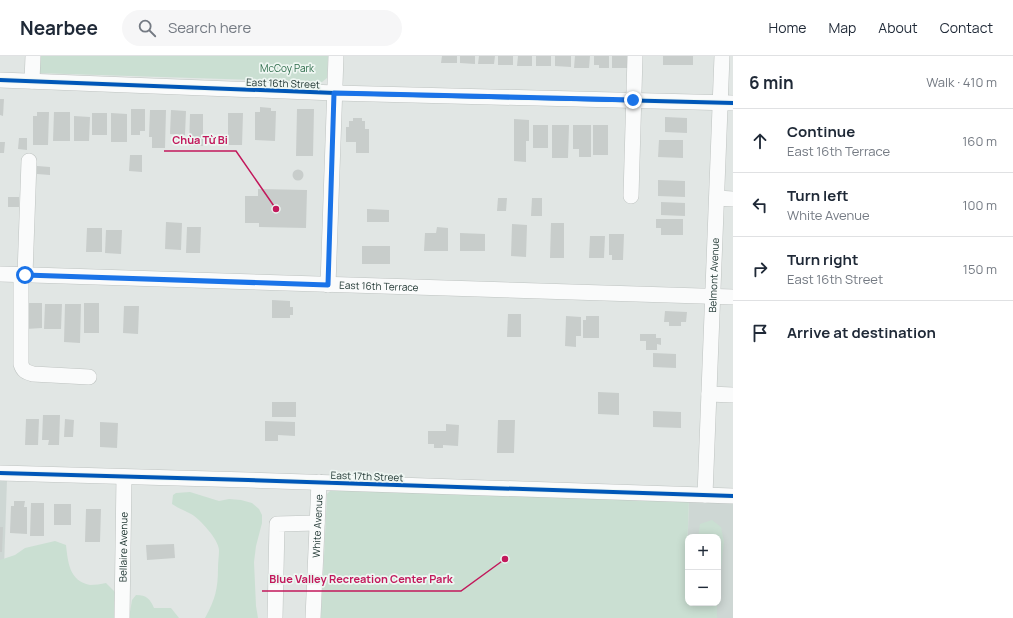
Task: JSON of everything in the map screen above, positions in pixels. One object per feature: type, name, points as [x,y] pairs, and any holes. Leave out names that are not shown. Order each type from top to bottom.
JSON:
[{"type":"street","points":[[32,81],[33,56]]},
{"type":"street","points":[[328,285],[336,56]]},
{"type":"street","points":[[631,196],[635,56]]},
{"type":"street","name":"Belmont Avenue","points":[[705,495],[717,198],[727,103],[722,56]]},
{"type":"street","name":"East 16th Street","points":[[0,80],[334,93],[727,103]]},
{"type":"street","points":[[29,161],[23,275],[22,369],[33,374],[89,377]]},
{"type":"street","points":[[717,198],[733,199]]},
{"type":"street","name":"East 16th Terrace","points":[[0,274],[733,297]]},
{"type":"street","points":[[709,394],[733,394]]},
{"type":"street","name":"East 17th Street","points":[[0,473],[733,496]]},
{"type":"street","name":"Bellaire Avenue","points":[[122,618],[124,476]]},
{"type":"street","name":"White Avenue","points":[[313,618],[318,482]]},
{"type":"street","points":[[275,618],[277,524],[317,524]]},
{"type":"shaded area","points":[[0,479],[7,480],[4,568],[0,568]]},
{"type":"shaded area","points":[[689,500],[733,502],[733,618],[685,618],[685,606],[721,606],[721,534],[688,534]]},
{"type":"green space","name":"McCoy Park","points":[[36,56],[328,56],[327,78],[322,82],[36,73]]},
{"type":"green space","points":[[331,490],[689,500],[688,534],[685,534],[685,606],[717,606],[717,618],[321,618],[327,494]]},
{"type":"green space","points":[[190,492],[219,501],[229,499],[241,500],[252,503],[259,509],[262,515],[262,523],[256,546],[254,562],[258,618],[205,618],[214,600],[217,588],[219,550],[213,536],[199,520],[172,504],[173,495],[176,493]]},
{"type":"green space","points":[[712,520],[721,527],[724,542],[721,567],[721,534],[698,534],[700,524]]},
{"type":"green space","points":[[55,541],[66,545],[71,570],[78,579],[83,583],[90,585],[106,583],[115,592],[114,618],[0,618],[0,560],[15,555],[25,548]]},
{"type":"green space","points":[[136,595],[148,598],[154,608],[171,608],[179,618],[129,618],[132,600]]},
{"type":"building","points":[[442,56],[457,56],[457,63],[441,63]]},
{"type":"building","points":[[460,56],[475,56],[475,64],[460,63]]},
{"type":"building","points":[[479,56],[495,56],[494,64],[478,64]]},
{"type":"building","points":[[498,56],[513,56],[513,65],[498,65]]},
{"type":"building","points":[[518,56],[532,56],[532,66],[517,66]]},
{"type":"building","points":[[536,56],[551,56],[551,66],[536,66]]},
{"type":"building","points":[[555,56],[571,56],[571,67],[555,66]]},
{"type":"building","points":[[575,56],[590,56],[589,68],[574,68]]},
{"type":"building","points":[[594,56],[609,56],[609,68],[599,68],[599,65],[594,65]]},
{"type":"building","points":[[612,56],[628,56],[628,68],[612,68]]},
{"type":"building","points":[[663,56],[693,56],[693,65],[663,65]]},
{"type":"building","points":[[0,99],[4,99],[3,116],[0,115]]},
{"type":"building","points":[[260,107],[271,108],[271,111],[276,111],[275,141],[255,140],[255,112],[260,112]]},
{"type":"building","points":[[131,109],[145,109],[145,131],[140,131],[140,135],[131,135]]},
{"type":"building","points":[[297,109],[314,109],[313,156],[296,156]]},
{"type":"building","points":[[150,110],[166,110],[165,148],[152,148],[152,137],[149,137]]},
{"type":"building","points":[[171,110],[186,111],[185,135],[170,134]]},
{"type":"building","points":[[37,112],[49,112],[48,145],[33,145],[33,116],[37,116]]},
{"type":"building","points":[[54,112],[70,112],[70,141],[53,141]]},
{"type":"building","points":[[92,113],[107,113],[107,135],[92,135]]},
{"type":"building","points":[[111,113],[127,114],[127,142],[111,142]]},
{"type":"building","points":[[228,113],[243,113],[242,145],[228,145]]},
{"type":"building","points":[[190,114],[203,114],[203,146],[189,146]]},
{"type":"building","points":[[74,116],[90,117],[89,141],[74,141]]},
{"type":"building","points":[[665,117],[687,118],[687,133],[665,132]]},
{"type":"building","points":[[353,118],[362,118],[362,121],[365,121],[365,129],[369,129],[369,153],[356,153],[356,142],[346,142],[346,127],[349,127],[349,121],[353,121]]},
{"type":"building","points":[[514,119],[529,120],[529,141],[526,141],[526,162],[514,161]]},
{"type":"building","points":[[533,125],[548,125],[548,148],[533,148]]},
{"type":"building","points":[[552,125],[569,125],[568,158],[552,158]]},
{"type":"building","points":[[573,125],[591,125],[591,157],[579,157],[579,149],[573,149]]},
{"type":"building","points":[[593,125],[608,125],[608,155],[593,155]]},
{"type":"building","points":[[19,138],[27,138],[27,150],[18,149]]},
{"type":"building","points":[[659,140],[683,140],[683,158],[658,157]]},
{"type":"building","points":[[0,142],[5,142],[4,153],[0,153]]},
{"type":"building","points":[[130,155],[142,155],[142,172],[129,171]]},
{"type":"building","points":[[37,166],[50,167],[50,175],[37,174]]},
{"type":"building","points":[[296,170],[300,170],[302,171],[302,179],[296,180],[293,177],[293,173]]},
{"type":"building","points":[[658,180],[685,181],[685,197],[658,196]]},
{"type":"building","points":[[258,189],[307,190],[306,228],[259,227],[259,223],[245,223],[245,196],[258,196]]},
{"type":"building","points":[[8,197],[19,197],[19,207],[8,207]]},
{"type":"building","points":[[498,198],[507,198],[506,211],[497,211]]},
{"type":"building","points":[[532,198],[542,198],[542,216],[531,216]]},
{"type":"building","points":[[661,202],[685,203],[685,216],[661,215]]},
{"type":"building","points":[[367,209],[389,210],[389,222],[367,222]]},
{"type":"building","points":[[656,219],[683,219],[683,235],[661,235],[661,228],[656,228]]},
{"type":"building","points":[[166,222],[182,223],[181,250],[165,249]]},
{"type":"building","points":[[551,223],[564,223],[564,258],[550,258]]},
{"type":"building","points":[[512,224],[527,225],[526,257],[511,256]]},
{"type":"building","points":[[187,227],[201,227],[200,253],[186,253]]},
{"type":"building","points":[[437,227],[448,228],[448,251],[424,251],[425,233],[436,233]]},
{"type":"building","points":[[87,228],[102,228],[102,252],[86,252]]},
{"type":"building","points":[[106,230],[122,230],[121,254],[105,253]]},
{"type":"building","points":[[460,233],[485,234],[485,251],[460,251]]},
{"type":"building","points":[[609,234],[624,234],[623,260],[612,260],[612,255],[609,255]]},
{"type":"building","points":[[590,236],[605,236],[604,258],[589,258]]},
{"type":"building","points":[[362,246],[390,246],[390,264],[362,264]]},
{"type":"building","points":[[272,300],[290,301],[290,307],[293,307],[293,315],[290,315],[290,318],[272,318]]},
{"type":"building","points":[[25,303],[42,303],[42,328],[26,329]]},
{"type":"building","points":[[84,303],[99,303],[99,333],[84,333]]},
{"type":"building","points":[[45,304],[62,304],[61,329],[44,329]]},
{"type":"building","points":[[65,304],[81,304],[80,343],[64,342]]},
{"type":"building","points":[[124,306],[139,306],[138,334],[123,333]]},
{"type":"building","points":[[665,311],[687,312],[686,322],[681,322],[681,326],[669,326],[669,322],[664,322]]},
{"type":"building","points":[[508,314],[521,314],[521,337],[507,337]]},
{"type":"building","points":[[566,316],[581,317],[581,336],[576,336],[576,347],[565,346]]},
{"type":"building","points":[[586,316],[599,316],[599,338],[583,338],[583,320],[586,320]]},
{"type":"building","points":[[640,334],[656,334],[656,338],[661,338],[661,345],[657,344],[657,350],[646,350],[646,341],[640,341]]},
{"type":"building","points":[[653,353],[676,354],[676,368],[653,367]]},
{"type":"building","points":[[598,392],[619,393],[619,415],[598,414]]},
{"type":"building","points":[[272,402],[296,402],[296,417],[272,417]]},
{"type":"building","points":[[653,411],[681,412],[681,428],[653,427]]},
{"type":"building","points":[[43,415],[60,415],[59,445],[48,445],[49,440],[42,440]]},
{"type":"building","points":[[26,419],[39,419],[38,445],[25,445]]},
{"type":"building","points":[[65,419],[74,420],[73,437],[64,437]]},
{"type":"building","points":[[498,420],[515,420],[514,453],[497,453]]},
{"type":"building","points":[[265,421],[295,422],[295,436],[278,435],[278,441],[265,441]]},
{"type":"building","points":[[100,422],[118,423],[117,448],[100,447]]},
{"type":"building","points":[[446,424],[459,425],[458,446],[443,445],[443,448],[434,448],[434,444],[428,444],[428,431],[446,431]]},
{"type":"building","points":[[14,501],[25,501],[24,507],[27,507],[27,534],[10,533],[11,506],[14,506]]},
{"type":"building","points":[[31,503],[44,503],[44,536],[30,536]]},
{"type":"building","points":[[54,504],[71,504],[71,525],[54,525]]},
{"type":"building","points":[[86,509],[101,509],[100,542],[85,542]]},
{"type":"building","points":[[0,527],[3,527],[2,552],[0,552]]},
{"type":"building","points":[[174,544],[175,558],[147,560],[146,545]]},
{"type":"cycle path","points":[[0,80],[335,93],[733,103]]},
{"type":"cycle path","points":[[0,473],[733,496]]},
{"type":"place","name":"Chùa Từ Bi","points":[[276,209]]},
{"type":"place","name":"Blue Valley Recreation Center Park","points":[[505,559]]},
{"type":"route","points":[[25,275],[328,285],[334,93],[633,100]]}]
